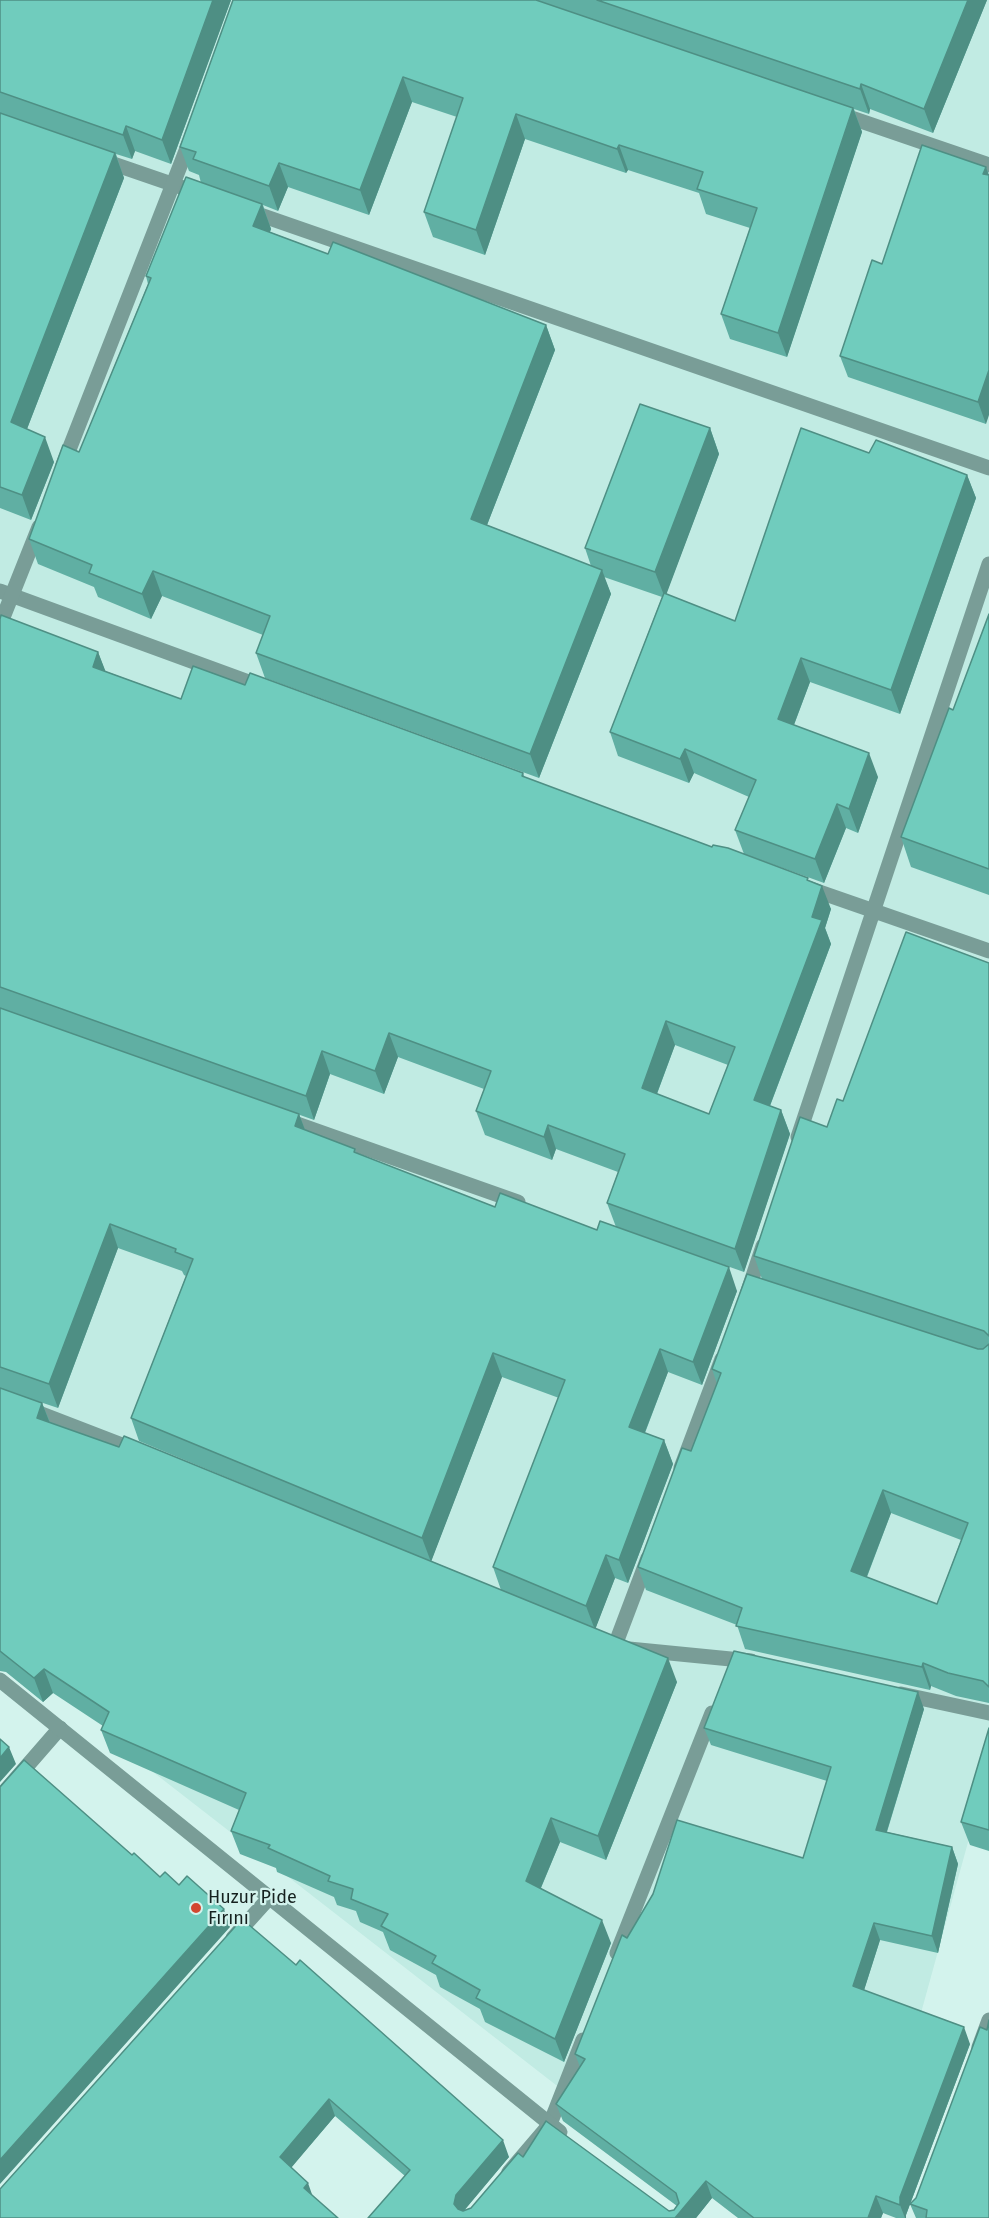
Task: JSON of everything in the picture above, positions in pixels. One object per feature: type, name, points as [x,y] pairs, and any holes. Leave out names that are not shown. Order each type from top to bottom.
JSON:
[{"type":"street","points":[[831,111],[989,165]]},
{"type":"street","points":[[56,484],[198,120]]},
{"type":"street","points":[[87,154],[989,468]]},
{"type":"street","points":[[0,625],[6,593],[42,517]]},
{"type":"street","points":[[795,1149],[872,911],[989,564]]},
{"type":"street","points":[[6,593],[280,693]]},
{"type":"street","points":[[794,882],[989,951]]},
{"type":"street","points":[[269,1113],[537,1209]]},
{"type":"street","points":[[742,1307],[769,1228]]},
{"type":"street","points":[[676,1483],[729,1340]]},
{"type":"street","points":[[0,1398],[60,1419],[159,1460]]},
{"type":"street","points":[[655,1538],[608,1646],[734,1657],[768,1665]]},
{"type":"street","points":[[725,1680],[734,1657]]},
{"type":"street","points":[[0,1680],[577,2144]]},
{"type":"street","points":[[885,1690],[989,1713]]},
{"type":"street","points":[[611,1969],[716,1702]]},
{"type":"street","points":[[0,1797],[60,1728]]},
{"type":"street","points":[[222,1951],[269,1898]]},
{"type":"street","points":[[972,2064],[989,2020]]},
{"type":"street","points":[[499,2184],[550,2124],[589,2024]]},
{"type":"shaded area","points":[[0,0],[989,0],[989,1766],[921,2013],[583,2106],[117,1744],[0,1427]]},
{"type":"building","points":[[0,0],[213,0],[162,140],[126,126],[123,135],[0,92]]},
{"type":"building","points":[[233,0],[536,0],[853,108],[778,333],[721,314],[757,208],[697,189],[703,172],[619,145],[617,149],[516,114],[476,230],[424,212],[463,98],[403,77],[360,190],[279,163],[269,186],[193,159],[196,152],[180,147]]},
{"type":"building","points":[[597,0],[968,0],[924,109],[861,84],[860,89]]},
{"type":"building","points":[[0,113],[115,153],[11,422],[45,437],[22,495],[0,487]]},
{"type":"building","points":[[922,145],[986,167],[983,174],[989,175],[989,370],[978,402],[840,356],[872,260],[882,264]]},
{"type":"building","points":[[186,177],[262,204],[253,226],[328,254],[333,242],[546,325],[471,519],[602,570],[530,754],[256,653],[270,616],[153,571],[142,594],[89,573],[92,565],[29,539],[63,445],[79,452],[151,278],[146,276]]},
{"type":"building","points":[[640,404],[710,428],[655,572],[585,548]]},
{"type":"building","points":[[801,428],[869,453],[876,440],[967,475],[891,690],[801,658],[778,719],[869,753],[849,809],[837,804],[815,859],[735,830],[756,780],[685,749],[680,759],[610,732],[664,593],[735,621]]},
{"type":"building","points":[[989,614],[989,869],[901,837],[949,708],[953,710]]},
{"type":"building","points":[[1,615],[98,652],[93,667],[181,699],[193,666],[245,685],[250,673],[523,773],[522,776],[712,847],[713,845],[728,848],[808,878],[807,880],[822,886],[812,917],[822,920],[754,1100],[781,1110],[735,1249],[607,1203],[625,1154],[548,1125],[544,1137],[476,1111],[491,1071],[389,1033],[375,1071],[322,1051],[306,1096],[0,987]],"holes":[[[666,1021],[735,1047],[709,1114],[642,1088]]]},
{"type":"building","points":[[906,932],[989,963],[989,1336],[984,1331],[754,1256],[800,1117],[827,1127],[837,1099],[843,1101]]},
{"type":"building","points":[[0,1008],[299,1114],[295,1126],[355,1149],[354,1152],[495,1207],[500,1193],[597,1230],[600,1221],[729,1267],[693,1362],[660,1349],[629,1427],[664,1440],[619,1560],[606,1555],[586,1606],[493,1567],[565,1380],[493,1353],[422,1538],[131,1418],[193,1259],[175,1252],[176,1249],[110,1224],[49,1384],[0,1367]]},
{"type":"building","points":[[747,1274],[978,1349],[983,1349],[989,1344],[989,1687],[983,1681],[948,1673],[923,1663],[922,1667],[736,1626],[742,1608],[638,1567],[682,1448],[691,1451],[721,1373],[712,1369]],"holes":[[[883,1490],[968,1523],[937,1604],[851,1571]]]},
{"type":"building","points":[[0,1388],[42,1403],[37,1418],[119,1447],[124,1436],[668,1658],[598,1836],[551,1818],[526,1881],[602,1920],[555,2039],[476,1998],[480,1990],[432,1963],[436,1956],[381,1926],[388,1914],[351,1899],[353,1889],[328,1881],[330,1876],[268,1848],[270,1845],[231,1831],[246,1793],[101,1730],[109,1712],[44,1669],[34,1678],[0,1651]]},
{"type":"building","points":[[734,1651],[918,1692],[876,1830],[952,1847],[932,1936],[874,1923],[853,1986],[964,2027],[900,2197],[900,2205],[876,2196],[868,2218],[754,2218],[706,2181],[675,2218],[368,2218],[410,2170],[329,2099],[280,2157],[308,2183],[304,2188],[338,2218],[0,2218],[0,2189],[242,1919],[296,1965],[300,1960],[503,2140],[456,2195],[454,2204],[458,2209],[463,2211],[471,2208],[518,2153],[523,2157],[546,2121],[669,2211],[674,2210],[679,2203],[676,2193],[556,2104],[585,2059],[575,2054],[622,1935],[627,1938],[653,1894],[677,1820],[803,1858],[831,1767],[704,1728]]},
{"type":"building","points":[[989,1728],[989,1830],[961,1822]]},
{"type":"building","points":[[0,1739],[9,1747],[0,1758]]},
{"type":"building","points":[[24,1760],[160,1877],[165,1872],[179,1885],[187,1876],[224,1909],[0,2160],[0,1787]]},
{"type":"building","points":[[989,2020],[989,2218],[926,2218],[927,2210],[910,2204],[916,2198],[980,2027],[987,2030]]},
{"type":"place","name":"Huzur Pide Fırını","points":[[196,1908]]}]
